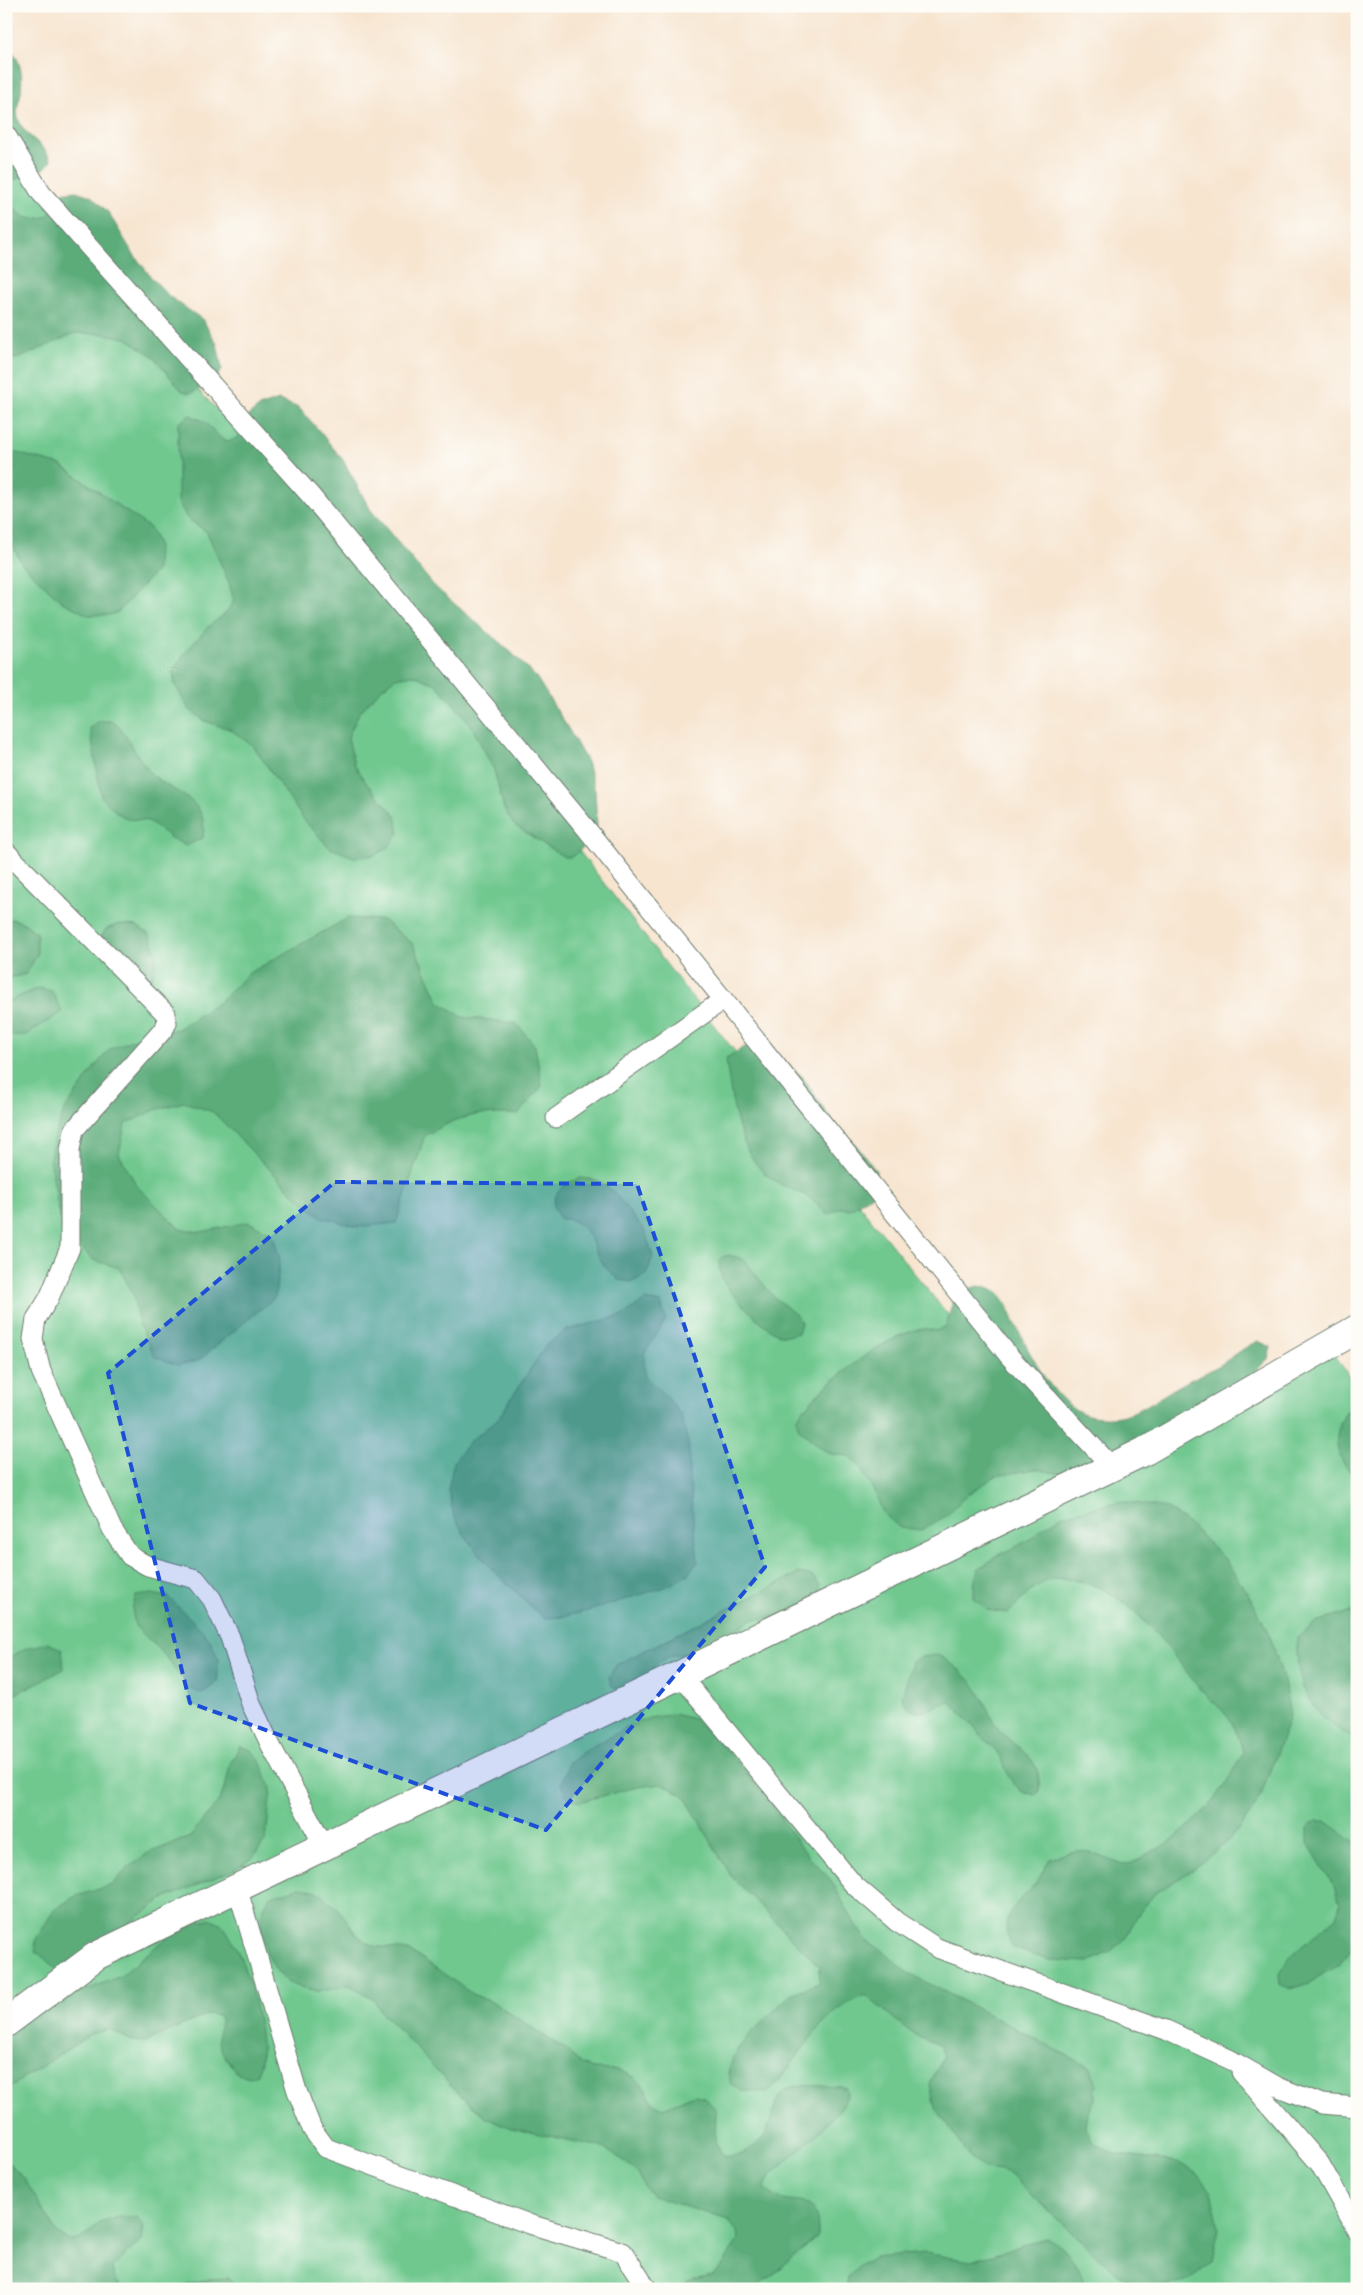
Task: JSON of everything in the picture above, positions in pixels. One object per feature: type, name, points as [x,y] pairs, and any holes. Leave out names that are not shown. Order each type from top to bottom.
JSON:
[{"type":"main road","points":[[6,2022],[96,1956],[1145,1451],[1357,1329]]},
{"type":"lane","points":[[6,135],[41,193],[311,496],[572,812],[1009,1356],[1112,1467]]},
{"type":"lane","points":[[6,852],[166,1014],[167,1023],[164,1029],[74,1130],[70,1150],[70,1248],[49,1298],[36,1319],[33,1339],[41,1371],[112,1529],[130,1556],[148,1566],[196,1579],[212,1599],[230,1637],[256,1713],[272,1748],[324,1846]]},
{"type":"lane","points":[[556,1118],[723,1000]]},
{"type":"lane","points":[[680,1675],[854,1885],[897,1922],[937,1948],[1166,2030],[1231,2060],[1278,2087],[1322,2104],[1357,2107]]},
{"type":"lane","points":[[236,1887],[298,2091],[312,2129],[326,2148],[529,2224],[623,2252],[648,2289]]},
{"type":"lane","points":[[1231,2060],[1320,2164],[1357,2230]]},
{"type":"highlighted area","points":[[335,1182],[637,1184],[765,1567],[546,1830],[190,1703],[108,1373]]},
{"type":"green space","points":[[6,46],[15,55],[20,66],[22,79],[17,106],[18,119],[26,132],[42,147],[51,161],[45,168],[13,180],[6,172]]},
{"type":"green space","points":[[6,143],[140,328],[253,448],[405,625],[704,1013],[1084,1483],[1333,1352],[1357,1389],[1357,2289],[6,2289]]},
{"type":"green space","points":[[76,191],[91,196],[108,212],[132,252],[151,277],[170,297],[203,320],[217,344],[222,369],[214,382],[190,393],[182,391],[153,356],[126,338],[103,334],[75,333],[20,358],[6,360],[6,199],[24,217],[34,219],[48,216],[61,193]]},
{"type":"green space","points":[[279,400],[299,408],[316,427],[343,460],[370,509],[435,587],[513,654],[536,677],[587,762],[595,791],[597,825],[589,843],[571,857],[564,857],[514,825],[504,809],[494,770],[470,723],[436,684],[413,675],[395,678],[380,690],[359,713],[348,737],[354,764],[366,783],[396,816],[399,833],[387,849],[372,856],[354,857],[330,848],[304,820],[254,747],[230,729],[204,721],[188,708],[175,685],[173,671],[184,654],[208,627],[225,614],[234,601],[229,583],[207,532],[187,518],[178,501],[178,424],[190,415],[204,421],[223,440],[231,441],[250,430],[248,416],[259,407]]},
{"type":"green space","points":[[6,450],[61,465],[150,528],[158,544],[157,570],[118,612],[110,615],[88,615],[62,602],[22,564],[6,533]]},
{"type":"green space","points":[[99,721],[113,721],[124,733],[149,771],[195,804],[201,813],[204,824],[203,838],[186,846],[171,838],[149,821],[127,819],[115,811],[101,796],[90,728]]},
{"type":"green space","points":[[348,918],[383,920],[413,944],[439,1002],[462,1017],[516,1023],[535,1046],[542,1086],[518,1114],[479,1114],[455,1120],[425,1135],[396,1223],[357,1227],[321,1217],[293,1193],[213,1112],[184,1102],[155,1110],[125,1124],[119,1154],[137,1186],[180,1229],[201,1232],[248,1222],[272,1233],[280,1259],[275,1297],[198,1361],[178,1365],[155,1357],[139,1324],[133,1294],[119,1268],[93,1260],[62,1229],[50,1160],[53,1140],[64,1111],[94,1068],[110,1049],[132,1040],[178,1029],[218,1003],[249,973]]},
{"type":"green space","points":[[14,919],[24,923],[37,933],[37,955],[26,974],[6,979],[6,920]]},
{"type":"green space","points":[[118,924],[137,926],[150,935],[157,955],[153,977],[144,984],[101,938],[105,930]]},
{"type":"green space","points":[[38,988],[52,991],[62,1012],[26,1035],[6,1036],[6,1002]]},
{"type":"green space","points":[[748,1045],[773,1054],[802,1076],[838,1130],[854,1142],[876,1171],[871,1196],[850,1209],[840,1208],[827,1215],[809,1197],[777,1182],[764,1173],[753,1160],[745,1144],[734,1109],[726,1058]]},
{"type":"green space","points":[[581,1178],[597,1180],[613,1191],[645,1232],[653,1257],[646,1275],[632,1282],[618,1280],[604,1265],[582,1227],[569,1220],[560,1219],[553,1206],[556,1195],[570,1182]]},
{"type":"green space","points":[[729,1255],[743,1259],[773,1296],[796,1315],[801,1322],[798,1333],[786,1336],[778,1334],[755,1317],[729,1290],[721,1276],[720,1264],[722,1257]]},
{"type":"green space","points":[[979,1286],[993,1290],[1000,1295],[1008,1307],[1028,1350],[1045,1378],[1065,1401],[1076,1410],[1088,1415],[1115,1417],[1126,1415],[1215,1368],[1258,1341],[1271,1347],[1268,1359],[1250,1377],[1094,1469],[1066,1475],[1035,1469],[996,1476],[969,1493],[946,1516],[921,1530],[900,1528],[883,1513],[876,1495],[860,1467],[849,1456],[831,1454],[821,1448],[799,1429],[796,1419],[819,1393],[871,1352],[906,1333],[923,1329],[936,1331],[946,1326],[955,1299],[963,1291]]},
{"type":"green space","points":[[645,1300],[661,1303],[666,1320],[644,1354],[645,1377],[667,1397],[681,1415],[689,1447],[689,1477],[698,1562],[685,1577],[665,1587],[588,1611],[561,1617],[543,1618],[489,1566],[464,1534],[454,1516],[448,1490],[454,1462],[469,1442],[498,1419],[546,1345],[567,1330],[624,1315]]},
{"type":"green space","points":[[1357,1404],[1357,1479],[1342,1460],[1337,1446],[1337,1439],[1344,1416],[1349,1409]]},
{"type":"green space","points":[[1121,1501],[1167,1508],[1190,1525],[1224,1558],[1256,1607],[1271,1639],[1284,1681],[1290,1716],[1260,1798],[1247,1819],[1227,1842],[1196,1868],[1155,1893],[1137,1916],[1125,1939],[1111,1951],[1089,1962],[1049,1960],[1013,1948],[1006,1928],[1007,1920],[1015,1905],[1037,1881],[1050,1859],[1072,1852],[1084,1851],[1115,1862],[1127,1864],[1161,1848],[1190,1826],[1215,1799],[1243,1752],[1240,1740],[1229,1719],[1201,1691],[1157,1634],[1123,1602],[1104,1590],[1083,1582],[1060,1579],[1051,1580],[1031,1590],[1008,1613],[987,1610],[974,1598],[974,1584],[978,1570],[997,1556],[1031,1539],[1042,1528],[1063,1515]]},
{"type":"green space","points":[[799,1573],[812,1576],[820,1585],[819,1596],[772,1618],[753,1619],[739,1627],[726,1642],[701,1652],[673,1655],[657,1663],[647,1677],[621,1691],[612,1686],[609,1677],[616,1665]]},
{"type":"green space","points":[[152,1594],[168,1597],[201,1629],[211,1642],[219,1661],[217,1683],[202,1693],[189,1689],[163,1653],[135,1626],[132,1608],[136,1596]]},
{"type":"green space","points":[[1357,1609],[1357,1741],[1328,1721],[1309,1700],[1299,1673],[1297,1638],[1316,1623]]},
{"type":"green space","points":[[47,1643],[62,1649],[64,1669],[6,1699],[6,1660],[24,1649]]},
{"type":"green space","points":[[938,1655],[956,1667],[972,1682],[998,1728],[1032,1761],[1037,1769],[1039,1779],[1039,1792],[1035,1795],[1021,1791],[1014,1784],[1001,1757],[951,1702],[919,1712],[913,1711],[908,1707],[902,1698],[912,1662],[920,1657]]},
{"type":"green space","points":[[674,1714],[694,1719],[727,1750],[760,1790],[808,1856],[830,1879],[858,1929],[869,1943],[881,1949],[908,1973],[1090,2067],[1096,2081],[1095,2099],[1087,2114],[1085,2127],[1094,2143],[1116,2155],[1179,2162],[1197,2174],[1211,2191],[1219,2227],[1212,2261],[1190,2281],[1162,2287],[1133,2284],[1117,2274],[1031,2195],[1014,2176],[1000,2171],[984,2169],[971,2158],[935,2108],[930,2084],[944,2056],[939,2045],[913,2034],[865,1995],[847,2004],[820,2026],[781,2078],[768,2092],[742,2091],[731,2084],[728,2073],[734,2054],[751,2033],[791,1994],[819,1983],[820,1967],[731,1876],[684,1795],[661,1784],[637,1787],[579,1802],[566,1795],[561,1784],[569,1762],[589,1748],[649,1718]]},
{"type":"green space","points":[[240,1746],[251,1750],[259,1759],[271,1788],[266,1840],[252,1859],[231,1871],[161,1900],[107,1940],[66,1965],[55,1968],[36,1951],[35,1941],[54,1910],[74,1897],[112,1885],[127,1869],[148,1853],[190,1837],[220,1799],[226,1784],[230,1764]]},
{"type":"green space","points":[[1317,1821],[1326,1821],[1357,1845],[1357,1943],[1339,1965],[1309,1983],[1290,1989],[1280,1985],[1279,1974],[1288,1959],[1337,1917],[1340,1903],[1335,1888],[1308,1843],[1308,1827]]},
{"type":"green space","points":[[300,1887],[317,1891],[340,1911],[359,1937],[374,1946],[408,1951],[423,1959],[472,1994],[496,2004],[566,2050],[581,2064],[593,2069],[619,2070],[636,2078],[646,2090],[652,2102],[663,2108],[694,2095],[705,2097],[716,2111],[715,2141],[722,2154],[741,2154],[753,2148],[766,2133],[776,2103],[788,2089],[799,2086],[845,2087],[847,2094],[837,2113],[814,2137],[770,2176],[765,2187],[782,2200],[807,2204],[813,2209],[817,2219],[818,2236],[755,2289],[677,2289],[690,2281],[711,2276],[723,2265],[738,2240],[737,2231],[728,2220],[652,2196],[644,2187],[638,2173],[623,2160],[601,2147],[511,2128],[486,2117],[463,2098],[381,2012],[374,1999],[349,1985],[315,1991],[302,1988],[281,1976],[274,1967],[265,1945],[261,1916],[269,1897]]},
{"type":"green space","points":[[209,1919],[223,1926],[231,1938],[239,1954],[251,1990],[256,2009],[261,2045],[261,2062],[257,2074],[250,2077],[238,2074],[225,2056],[218,2040],[221,2023],[220,2016],[208,2014],[145,2042],[132,2041],[110,2029],[91,2034],[12,2086],[6,2096],[6,2034],[54,1999],[89,1989],[121,1976],[160,1943],[198,1922]]},
{"type":"green space","points":[[6,2160],[23,2177],[58,2234],[70,2241],[79,2240],[100,2223],[118,2217],[137,2217],[144,2226],[142,2240],[112,2267],[114,2277],[122,2289],[6,2289]]},
{"type":"green space","points":[[1047,2238],[1062,2246],[1067,2252],[1088,2289],[846,2289],[848,2278],[862,2263],[874,2258],[925,2253],[971,2261]]},
{"type":"green space","points":[[228,2278],[240,2289],[174,2289],[209,2279]]}]
